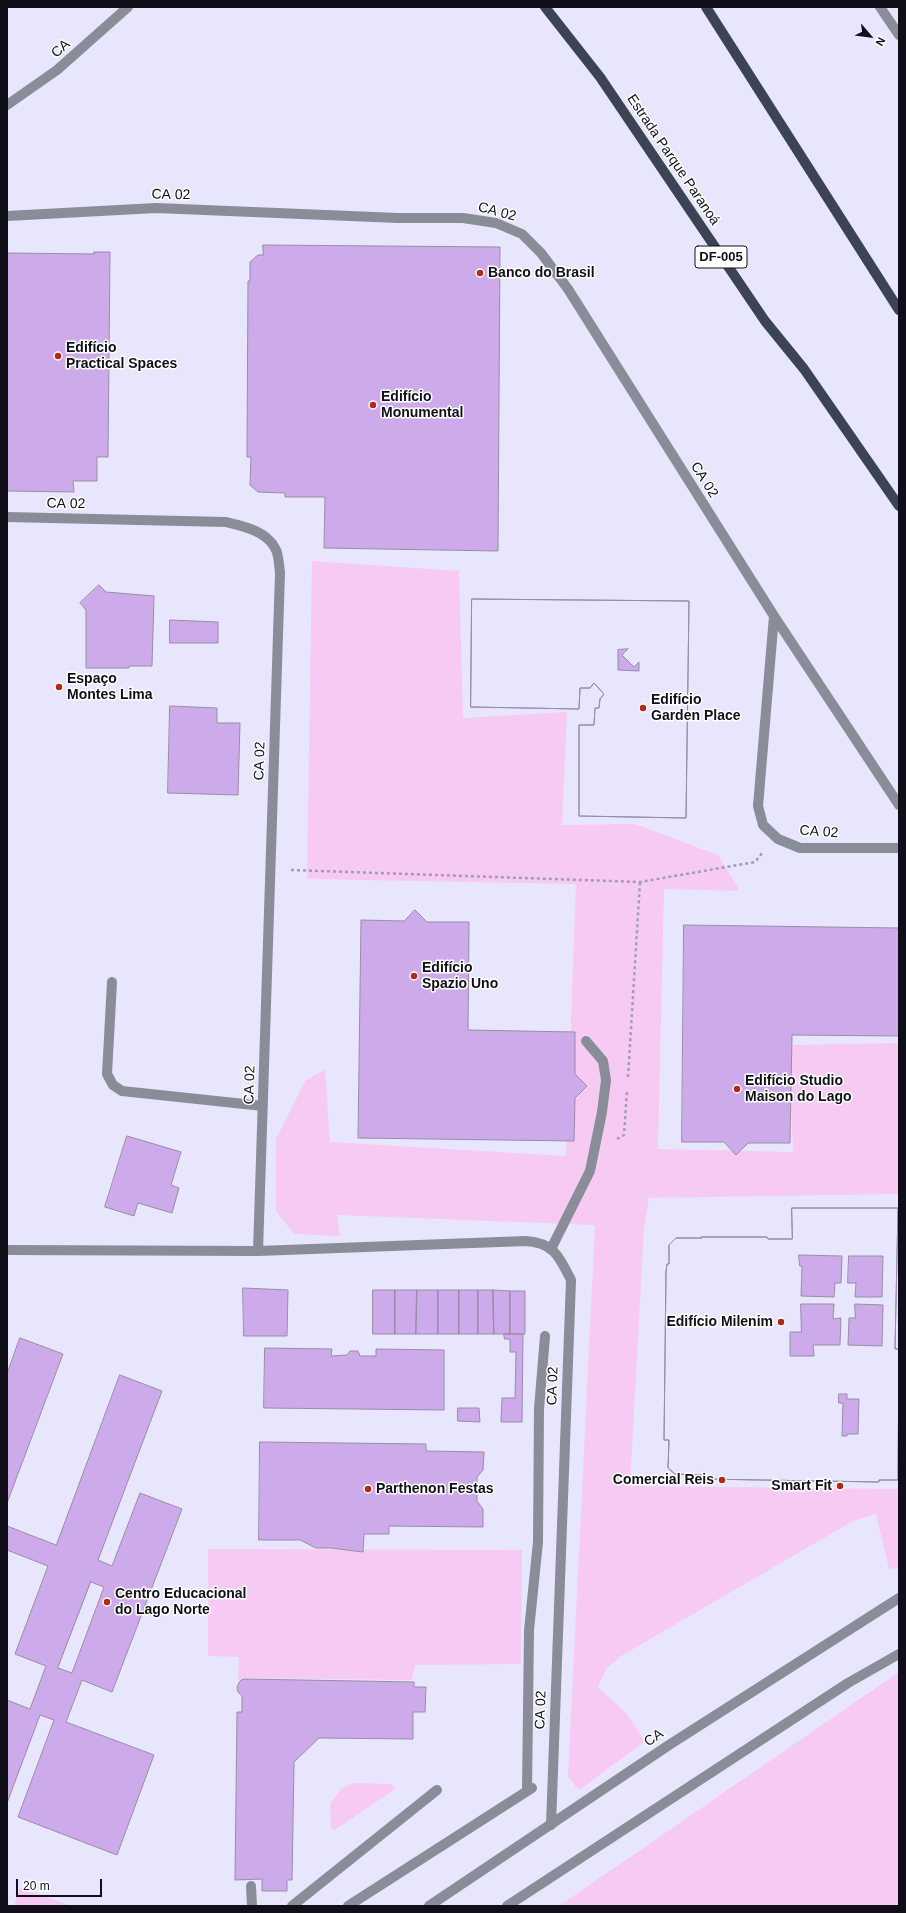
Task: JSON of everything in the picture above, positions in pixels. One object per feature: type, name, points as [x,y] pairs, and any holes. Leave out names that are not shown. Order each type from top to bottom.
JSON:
[{"type":"main road","name":"Estrada Parque Paranoá","points":[[545,7],[600,77],[764,322],[804,369],[899,506]]},
{"type":"main road","points":[[706,7],[899,310]]},
{"type":"street","name":"CA","points":[[7,105],[57,70],[128,7]]},
{"type":"street","points":[[880,7],[899,35]]},
{"type":"street","name":"CA 02","points":[[7,216],[156,208],[398,218],[463,218],[496,223],[522,234],[541,253],[568,290],[774,616],[899,805]]},
{"type":"street","name":"CA 02","points":[[7,517],[226,522],[248,528],[264,537],[276,548],[280,573],[258,1251]]},
{"type":"street","name":"CA 02","points":[[774,616],[758,806],[763,825],[778,839],[800,848],[899,848]]},
{"type":"street","points":[[112,982],[107,1074],[113,1085],[122,1091],[263,1106]]},
{"type":"street","points":[[551,1249],[590,1171],[606,1080],[603,1061],[586,1041]]},
{"type":"street","name":"CA 02","points":[[7,1250],[258,1251],[526,1241],[541,1242],[561,1259],[571,1280],[551,1826]]},
{"type":"street","points":[[348,1906],[530,1789],[529,1630],[538,1542],[539,1409],[545,1336]]},
{"type":"street","name":"CA","points":[[429,1906],[551,1826],[669,1745],[899,1598]]},
{"type":"street","points":[[507,1906],[848,1683],[899,1654]]},
{"type":"street","points":[[292,1906],[437,1790]]},
{"type":"street","points":[[252,1886],[252,1906]]},
{"type":"path","points":[[270,869],[640,882],[755,862],[774,835]]},
{"type":"path","points":[[628,1080],[640,882]]},
{"type":"path","points":[[596,1137],[614,1141],[624,1135],[627,1088]]},
{"type":"shaded area","points":[[312,561],[459,571],[463,718],[567,712],[562,825],[635,824],[718,855],[740,891],[664,889],[658,1149],[793,1152],[789,1045],[899,1043],[899,1194],[649,1198],[644,1228],[630,1486],[899,1489],[899,1568],[889,1569],[876,1514],[853,1521],[621,1656],[606,1669],[598,1687],[625,1712],[645,1741],[579,1790],[568,1777],[595,1225],[337,1215],[340,1236],[294,1234],[276,1211],[276,1139],[305,1081],[325,1069],[330,1142],[566,1156],[576,884],[307,879]]},
{"type":"shaded area","points":[[208,1549],[522,1550],[521,1664],[415,1665],[412,1680],[244,1678],[238,1680],[239,1657],[208,1656]]},
{"type":"shaded area","points":[[899,1672],[899,1906],[559,1906]]},
{"type":"shaded area","points":[[353,1783],[392,1784],[395,1789],[336,1829],[331,1829],[330,1804],[341,1789]]},
{"type":"shaded area","points":[[20,1888],[72,1906],[14,1906]]},
{"type":"building","name":"Edifício Monumental","points":[[263,245],[500,247],[498,551],[324,548],[325,497],[285,497],[285,493],[258,492],[250,485],[251,457],[247,457],[248,281],[250,281],[250,262],[258,255],[263,255]]},
{"type":"building","name":"Edifício Practical Spaces","points":[[94,252],[110,252],[108,457],[97,457],[97,481],[73,481],[74,492],[7,491],[7,253],[94,254]]},
{"type":"building","points":[[99,585],[106,592],[154,596],[152,666],[129,666],[129,668],[86,668],[86,610],[80,603]]},
{"type":"building","name":"Edifício Garden Place","points":[[472,599],[689,601],[686,818],[579,816],[579,725],[594,725],[595,708],[599,708],[600,699],[604,694],[594,683],[590,688],[580,688],[579,709],[471,707]],"holes":[[[628,649],[622,655],[634,667],[639,662],[639,671],[618,670],[618,650]]]},
{"type":"building","name":"Edifício Garden Place","points":[[472,599],[689,601],[686,818],[579,816],[579,725],[594,725],[595,708],[599,708],[600,699],[604,694],[594,683],[590,688],[580,688],[579,709],[471,707]]},
{"type":"building","points":[[170,620],[218,622],[218,643],[170,643]]},
{"type":"building","points":[[170,706],[217,708],[217,723],[240,723],[238,795],[168,793]]},
{"type":"building","name":"Edifício Spazio Uno","points":[[415,910],[427,922],[469,922],[468,1030],[575,1032],[575,1074],[587,1086],[575,1098],[574,1141],[358,1138],[361,920],[404,921]]},
{"type":"building","name":"Edifício Studio Maison do Lago","points":[[684,925],[899,928],[899,1036],[792,1035],[790,1143],[748,1143],[736,1155],[724,1142],[682,1142]]},
{"type":"building","points":[[127,1136],[181,1152],[171,1185],[179,1188],[172,1213],[138,1203],[134,1216],[105,1207]]},
{"type":"building","name":"Edifício Milenim","points":[[792,1208],[898,1208],[895,1349],[899,1349],[898,1480],[879,1480],[879,1482],[703,1479],[703,1475],[675,1474],[668,1468],[669,1440],[664,1440],[666,1272],[667,1264],[669,1264],[669,1245],[676,1238],[767,1237],[768,1239],[792,1239]],"holes":[[[799,1255],[842,1256],[841,1283],[835,1283],[834,1297],[801,1296],[802,1266],[800,1266]],[[849,1256],[883,1256],[882,1297],[855,1297],[856,1283],[848,1283]],[[801,1304],[834,1304],[833,1319],[841,1318],[840,1345],[813,1345],[814,1356],[790,1356],[790,1332],[801,1332]],[[855,1304],[883,1305],[882,1346],[848,1345],[849,1318],[855,1318]],[[839,1394],[847,1394],[847,1399],[859,1399],[858,1434],[847,1434],[847,1436],[842,1436],[843,1403],[839,1403]]]},
{"type":"building","name":"Edifício Milenim","points":[[792,1208],[898,1208],[895,1349],[899,1349],[898,1480],[879,1480],[879,1482],[703,1479],[703,1475],[675,1474],[668,1468],[669,1440],[664,1440],[666,1272],[667,1264],[669,1264],[669,1245],[676,1238],[767,1237],[768,1239],[792,1239]]},
{"type":"building","points":[[243,1288],[288,1290],[287,1336],[244,1336]]},
{"type":"building","points":[[373,1290],[395,1290],[395,1334],[373,1334]]},
{"type":"building","points":[[395,1290],[417,1290],[416,1334],[395,1334]]},
{"type":"building","points":[[417,1290],[438,1290],[438,1334],[416,1334]]},
{"type":"building","points":[[438,1290],[459,1290],[459,1334],[438,1334]]},
{"type":"building","points":[[459,1290],[478,1290],[478,1334],[459,1334]]},
{"type":"building","points":[[478,1290],[493,1290],[494,1334],[478,1334]]},
{"type":"building","points":[[493,1290],[510,1291],[510,1334],[494,1334]]},
{"type":"building","points":[[510,1291],[525,1291],[525,1334],[510,1334]]},
{"type":"building","points":[[504,1334],[523,1334],[522,1422],[501,1422],[502,1398],[515,1398],[516,1352],[510,1352],[510,1339],[505,1339]]},
{"type":"building","points":[[20,1338],[63,1354],[7,1503],[7,1374]]},
{"type":"building","points":[[265,1348],[332,1349],[331,1356],[347,1355],[350,1351],[358,1351],[360,1356],[376,1356],[376,1349],[444,1350],[444,1410],[264,1408]]},
{"type":"building","points":[[120,1375],[162,1391],[98,1560],[112,1566],[140,1493],[182,1509],[112,1692],[82,1680],[66,1722],[154,1755],[117,1855],[18,1817],[54,1720],[40,1715],[7,1803],[7,1700],[30,1709],[46,1666],[15,1654],[48,1566],[7,1550],[7,1526],[56,1545]],"holes":[[[91,1582],[104,1587],[72,1673],[58,1668]]]},
{"type":"building","points":[[458,1408],[479,1408],[480,1422],[458,1421]]},
{"type":"building","name":"Parthenon Festas","points":[[260,1442],[426,1444],[426,1451],[484,1452],[483,1470],[477,1477],[477,1501],[483,1509],[483,1527],[389,1526],[389,1534],[364,1534],[363,1552],[331,1548],[316,1548],[300,1540],[259,1540]]},
{"type":"building","points":[[244,1679],[414,1682],[414,1687],[426,1687],[425,1712],[413,1712],[413,1739],[319,1738],[294,1762],[292,1880],[287,1880],[287,1891],[262,1891],[262,1879],[235,1880],[237,1712],[242,1712],[242,1696],[238,1692],[237,1687],[240,1681]]},
{"type":"place","name":"Banco do Brasil","points":[[480,273]]},
{"type":"place","name":"Edifício Practical Spaces","points":[[58,356]]},
{"type":"place","name":"Edifício Monumental","points":[[373,405]]},
{"type":"place","name":"Espaço Montes Lima","points":[[59,687]]},
{"type":"place","name":"Edifício Garden Place","points":[[643,708]]},
{"type":"place","name":"Edifício Spazio Uno","points":[[414,976]]},
{"type":"place","name":"Edifício Studio Maison do Lago","points":[[737,1089]]},
{"type":"place","name":"Edifício Milenim","points":[[781,1322]]},
{"type":"place","name":"Comercial Reis","points":[[722,1480]]},
{"type":"place","name":"Smart Fit","points":[[840,1486]]},
{"type":"place","name":"Parthenon Festas","points":[[368,1489]]},
{"type":"place","name":"Centro Educacional do Lago Norte","points":[[107,1602]]}]
